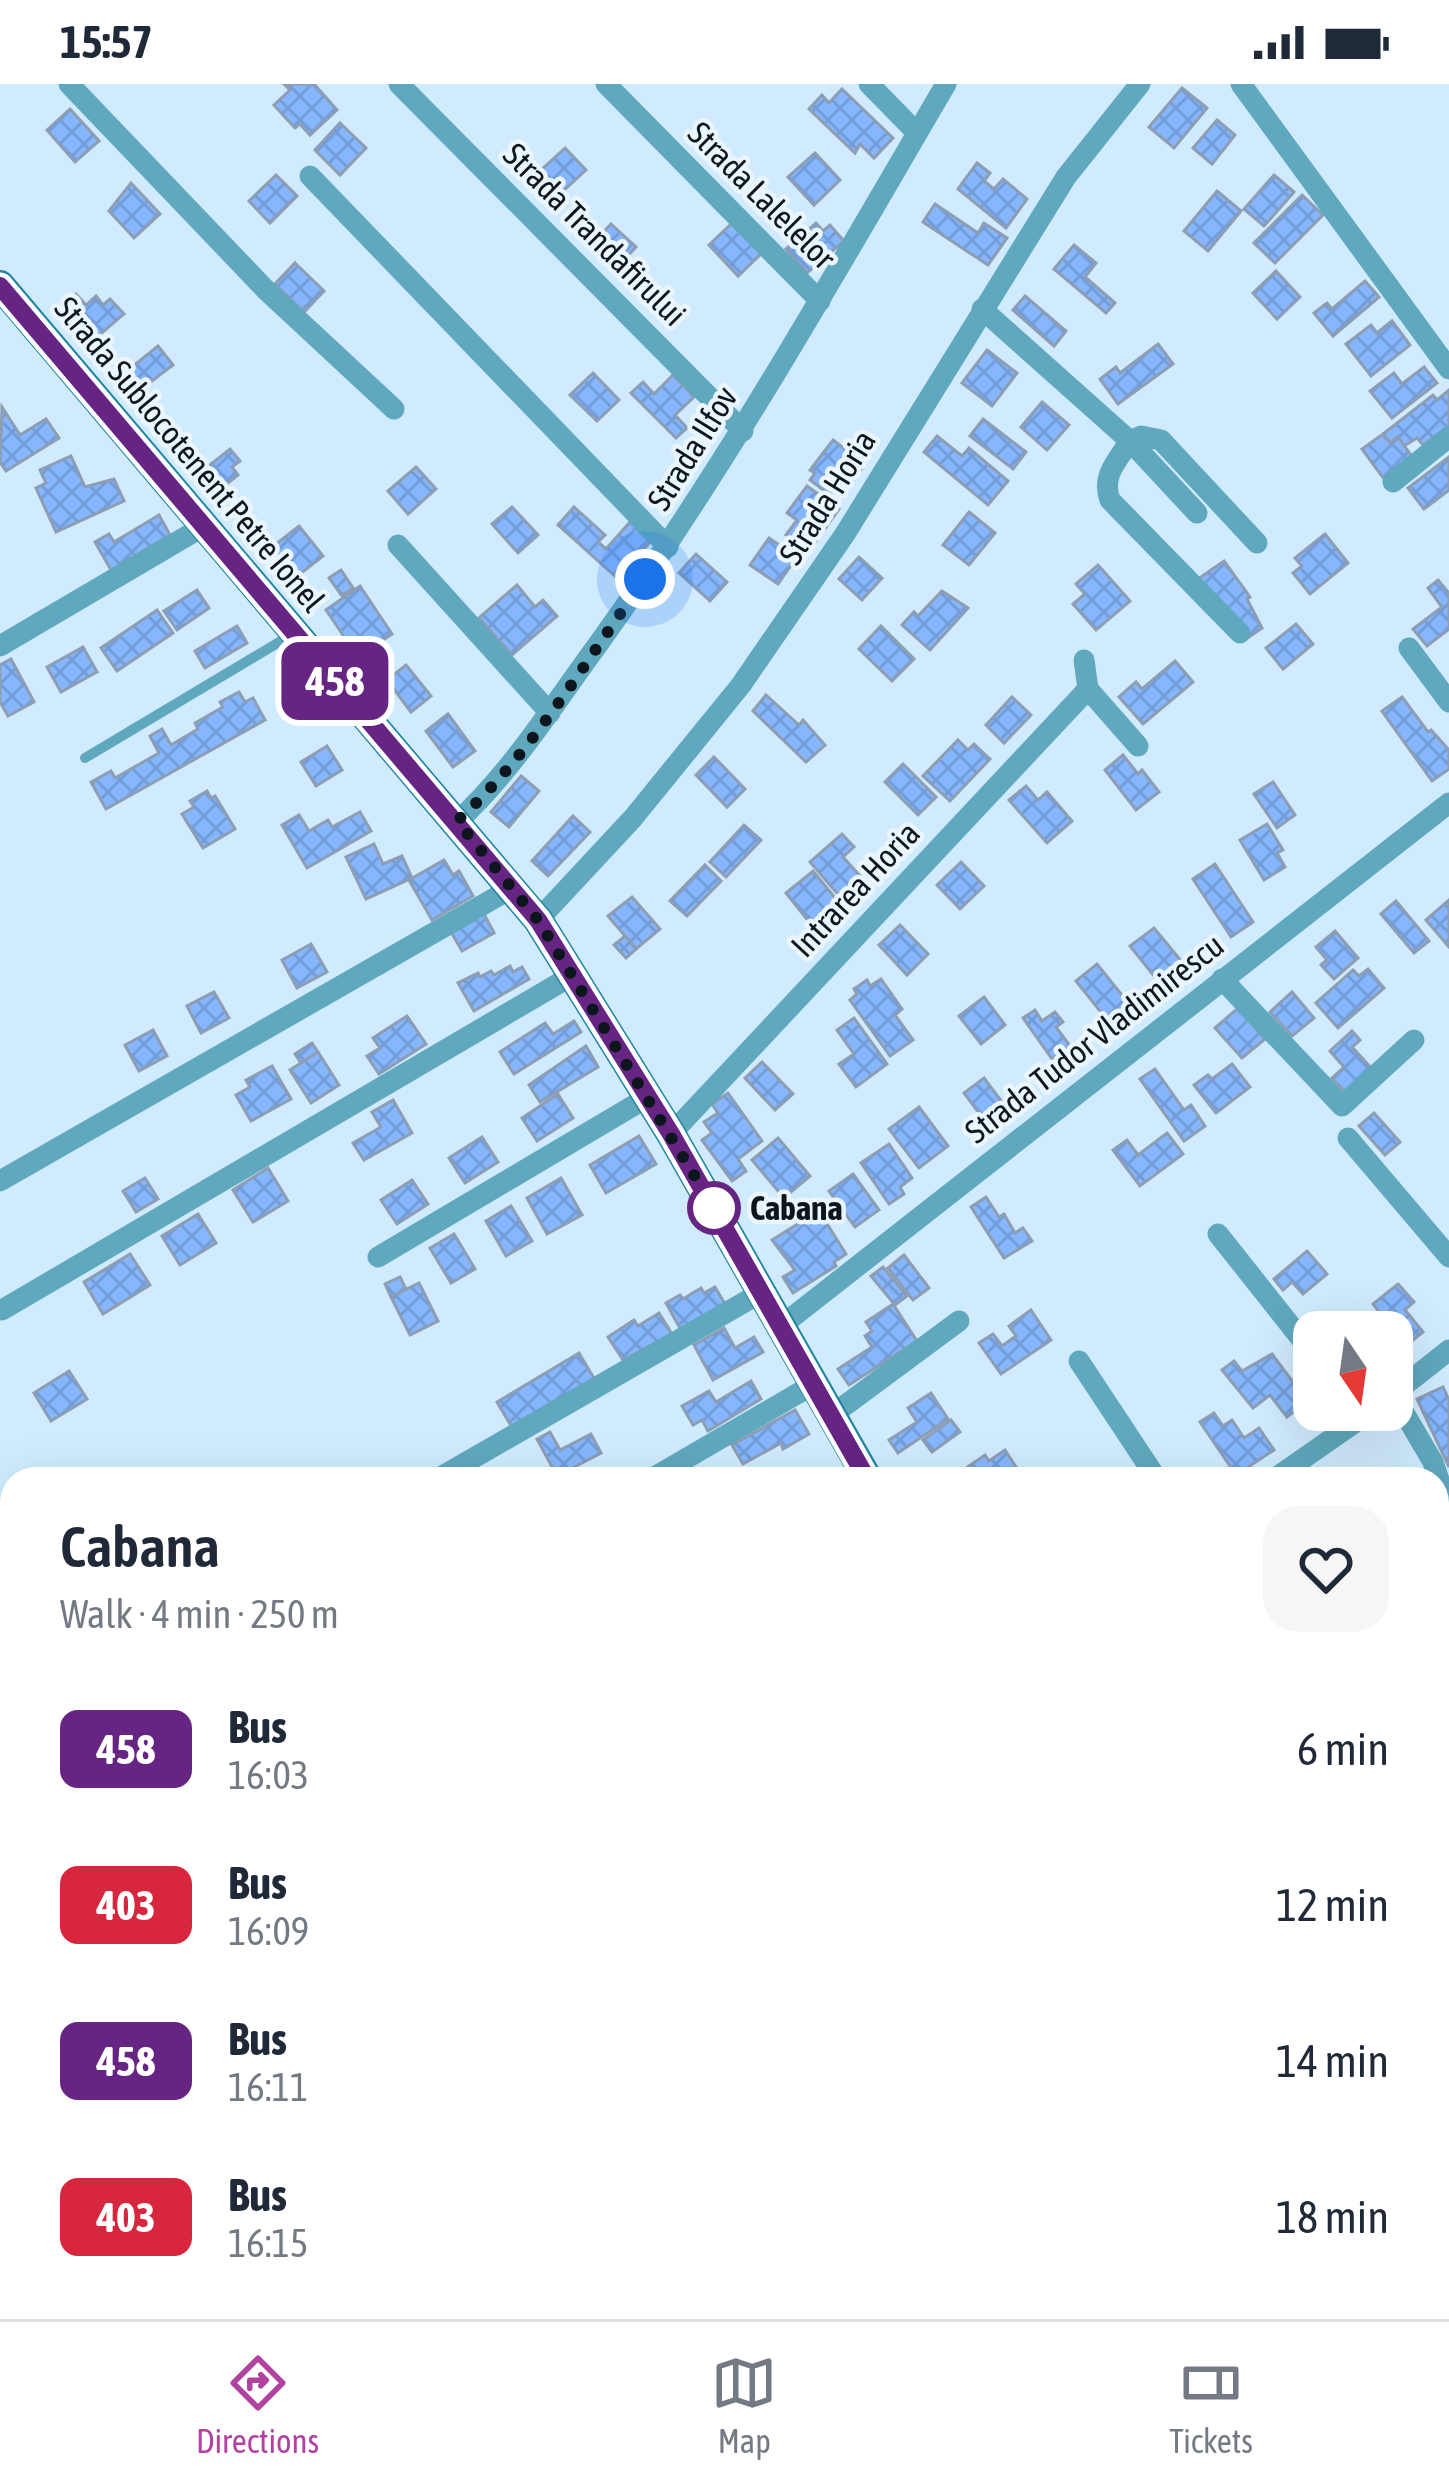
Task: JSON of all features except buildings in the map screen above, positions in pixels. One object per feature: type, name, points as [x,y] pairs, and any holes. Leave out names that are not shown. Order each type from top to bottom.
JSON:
[{"type":"main road","name":"Strada Sublocotenent Petre Ionel","points":[[0,286],[538,920],[671,1134],[858,1467]]},
{"type":"street","points":[[69,84],[266,290],[394,409]]},
{"type":"street","name":"Strada Trandafirului","points":[[399,84],[743,431]]},
{"type":"street","name":"Strada Lalelelor","points":[[606,84],[820,301]]},
{"type":"street","points":[[869,84],[917,133]]},
{"type":"street","name":"Strada Ilfov","points":[[457,821],[550,713],[668,547],[743,431],[946,84]]},
{"type":"street","name":"Strada Horia","points":[[538,920],[633,818],[741,685],[845,534],[1066,177],[1140,84]]},
{"type":"street","points":[[1241,84],[1449,369]]},
{"type":"street","points":[[310,176],[668,547]]},
{"type":"street","points":[[982,310],[1130,441],[1197,513]]},
{"type":"street","points":[[1240,633],[1111,500],[1106,490],[1109,472],[1130,441],[1151,436],[1161,440],[1257,543]]},
{"type":"street","points":[[1394,482],[1449,437]]},
{"type":"street","points":[[0,646],[204,526]]},
{"type":"street","points":[[398,545],[550,713]]},
{"type":"street","points":[[1409,648],[1449,702]]},
{"type":"street","points":[[1084,660],[1088,689],[1138,746]]},
{"type":"street","name":"Intrarea Horia","points":[[671,1134],[1088,689]]},
{"type":"street","name":"Strada Tudor Vladimirescu","points":[[781,1326],[1449,803]]},
{"type":"street","points":[[0,1181],[512,888]]},
{"type":"street","points":[[2,1310],[573,975]]},
{"type":"street","points":[[1222,980],[1342,1106],[1414,1040]]},
{"type":"street","points":[[378,1257],[648,1097]]},
{"type":"street","points":[[1348,1138],[1449,1257]]},
{"type":"street","points":[[1217,1234],[1293,1329]]},
{"type":"street","points":[[458,1467],[762,1292]]},
{"type":"street","points":[[832,1415],[959,1321]]},
{"type":"street","points":[[1413,1378],[1449,1350]]},
{"type":"street","points":[[1079,1361],[1149,1467]]},
{"type":"street","points":[[672,1467],[814,1384]]},
{"type":"street","points":[[1413,1429],[1435,1467]]},
{"type":"street","points":[[1290,1467],[1338,1431]]},
{"type":"lane","points":[[85,758],[294,633]]},
{"type":"bus line","name":"458","points":[[0,286],[538,920],[671,1134],[860,1467]]},
{"type":"place","name":"Cabana","points":[[714,1208]]},
{"type":"route","points":[[645,579],[550,713],[457,821],[538,920],[716,1211],[714,1208]]}]
